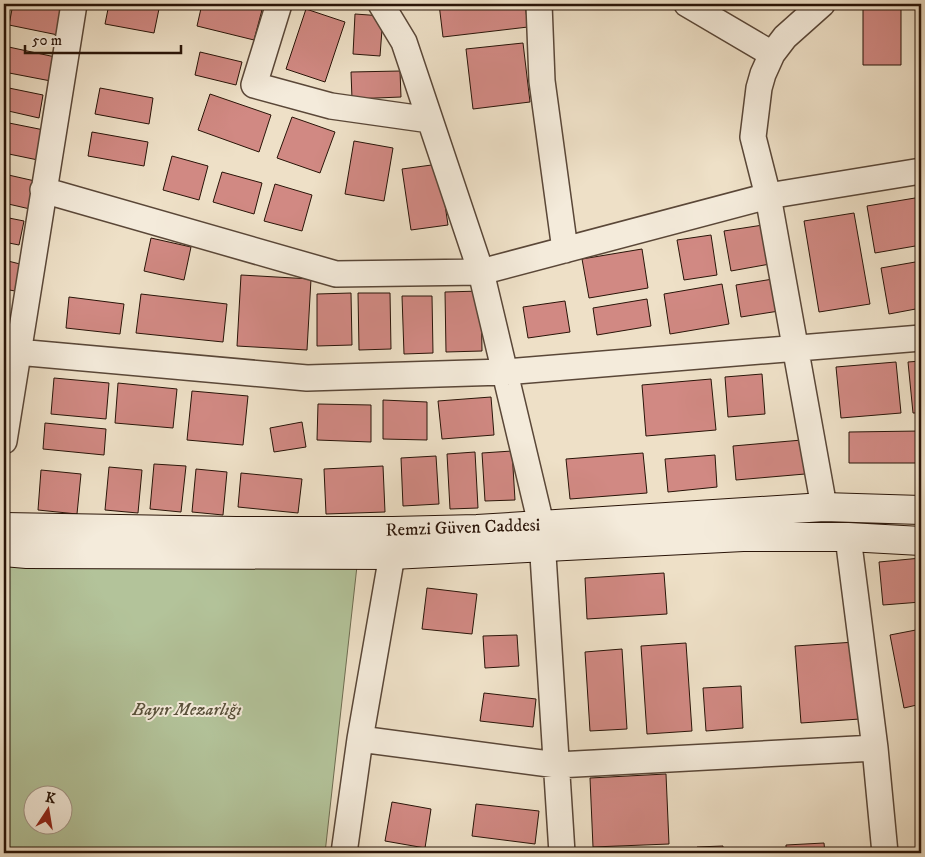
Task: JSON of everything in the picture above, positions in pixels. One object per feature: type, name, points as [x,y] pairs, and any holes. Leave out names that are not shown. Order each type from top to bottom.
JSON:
[{"type":"main road","name":"Remzi Güven Caddesi","points":[[4,552],[27,554],[392,555],[542,536],[824,506],[921,510]]},
{"type":"main road","name":"Remzi Güven Caddesi","points":[[4,527],[236,531],[477,529],[542,536],[848,537],[921,541]]},
{"type":"street","points":[[4,441],[74,4]]},
{"type":"street","points":[[279,4],[254,85],[331,106],[430,120]]},
{"type":"street","points":[[381,4],[404,42],[481,272],[542,536],[562,853]]},
{"type":"street","points":[[539,4],[542,81],[565,250]]},
{"type":"street","points":[[687,4],[772,54]]},
{"type":"street","points":[[822,4],[785,37],[772,54],[759,88],[753,137],[768,196],[824,506]]},
{"type":"street","points":[[43,190],[336,274],[481,272],[768,196],[921,171]]},
{"type":"street","points":[[17,352],[307,378],[504,372],[921,338]]},
{"type":"street","points":[[848,537],[875,748],[885,853]]},
{"type":"street","points":[[344,853],[360,739],[392,555]]},
{"type":"street","points":[[360,739],[557,765],[875,748]]},
{"type":"green space","name":"Bayır Mezarlığı","points":[[4,565],[357,566],[325,853],[4,853]]},
{"type":"building","points":[[13,4],[43,4],[63,8],[58,35],[9,25]]},
{"type":"building","points":[[109,4],[160,4],[154,33],[105,24]]},
{"type":"building","points":[[202,4],[238,4],[262,10],[254,40],[197,26]]},
{"type":"building","points":[[439,4],[525,4],[528,27],[443,37]]},
{"type":"building","points":[[863,4],[901,4],[901,65],[863,65]]},
{"type":"building","points":[[306,9],[345,22],[325,82],[286,69]]},
{"type":"building","points":[[355,14],[383,16],[380,56],[353,54]]},
{"type":"building","points":[[523,43],[530,102],[473,109],[466,49]]},
{"type":"building","points":[[4,46],[60,58],[56,82],[4,72]]},
{"type":"building","points":[[200,52],[242,62],[236,85],[195,75]]},
{"type":"building","points":[[400,71],[401,97],[352,99],[351,72]]},
{"type":"building","points":[[4,87],[43,95],[39,118],[4,110]]},
{"type":"building","points":[[100,88],[153,98],[149,124],[95,114]]},
{"type":"building","points":[[210,94],[271,115],[259,152],[198,130]]},
{"type":"building","points":[[292,117],[335,132],[320,173],[277,158]]},
{"type":"building","points":[[4,122],[44,130],[38,160],[4,153]]},
{"type":"building","points":[[92,132],[148,142],[144,166],[88,156]]},
{"type":"building","points":[[354,141],[393,148],[384,201],[345,194]]},
{"type":"building","points":[[172,156],[208,166],[199,200],[163,190]]},
{"type":"building","points":[[439,164],[448,225],[411,230],[402,169]]},
{"type":"building","points":[[222,172],[262,183],[254,214],[213,202]]},
{"type":"building","points":[[4,174],[35,181],[30,209],[4,203]]},
{"type":"building","points":[[275,184],[312,195],[302,231],[264,221]]},
{"type":"building","points":[[921,197],[921,245],[875,253],[867,206]]},
{"type":"building","points":[[854,213],[870,304],[819,312],[804,221]]},
{"type":"building","points":[[4,217],[24,221],[19,245],[4,242]]},
{"type":"building","points":[[763,225],[770,264],[731,271],[724,231]]},
{"type":"building","points":[[711,235],[717,275],[684,280],[677,240]]},
{"type":"building","points":[[151,238],[191,247],[184,280],[144,271]]},
{"type":"building","points":[[642,249],[648,288],[589,298],[582,259]]},
{"type":"building","points":[[4,260],[20,264],[15,291],[4,289]]},
{"type":"building","points":[[921,261],[921,308],[889,314],[881,268]]},
{"type":"building","points":[[241,275],[311,279],[307,350],[237,346]]},
{"type":"building","points":[[773,279],[779,311],[741,317],[736,285]]},
{"type":"building","points":[[722,284],[729,324],[670,334],[664,294]]},
{"type":"building","points":[[481,291],[482,351],[446,352],[445,292]]},
{"type":"building","points":[[351,293],[352,345],[317,346],[317,294]]},
{"type":"building","points":[[358,293],[390,293],[391,349],[359,350]]},
{"type":"building","points":[[141,294],[227,304],[223,342],[136,333]]},
{"type":"building","points":[[402,296],[432,296],[433,353],[404,354]]},
{"type":"building","points":[[69,297],[124,304],[120,334],[66,328]]},
{"type":"building","points":[[647,299],[651,326],[597,335],[593,308]]},
{"type":"building","points":[[565,301],[570,332],[528,338],[523,307]]},
{"type":"building","points":[[4,306],[9,307],[4,333]]},
{"type":"building","points":[[921,361],[921,413],[913,413],[908,362]]},
{"type":"building","points":[[896,362],[901,413],[841,418],[836,367]]},
{"type":"building","points":[[762,374],[765,414],[728,417],[725,377]]},
{"type":"building","points":[[54,378],[109,383],[106,419],[51,414]]},
{"type":"building","points":[[711,379],[716,430],[646,436],[642,385]]},
{"type":"building","points":[[118,383],[177,389],[173,428],[115,423]]},
{"type":"building","points":[[192,391],[248,396],[243,445],[187,440]]},
{"type":"building","points":[[491,397],[494,435],[442,439],[438,401]]},
{"type":"building","points":[[383,400],[427,402],[427,440],[383,439]]},
{"type":"building","points":[[318,404],[371,405],[371,442],[317,440]]},
{"type":"building","points":[[302,422],[306,447],[274,452],[270,428]]},
{"type":"building","points":[[45,423],[106,429],[104,455],[43,449]]},
{"type":"building","points":[[920,431],[921,463],[849,463],[849,432]]},
{"type":"building","points":[[802,440],[805,474],[736,480],[733,446]]},
{"type":"building","points":[[512,451],[515,500],[485,501],[482,453]]},
{"type":"building","points":[[475,452],[478,508],[450,509],[447,454]]},
{"type":"building","points":[[643,453],[647,493],[570,499],[566,459]]},
{"type":"building","points":[[715,455],[717,487],[668,492],[665,459]]},
{"type":"building","points":[[436,456],[439,504],[403,506],[401,458]]},
{"type":"building","points":[[154,464],[186,466],[181,512],[150,509]]},
{"type":"building","points":[[383,466],[385,512],[326,514],[324,469]]},
{"type":"building","points":[[109,467],[142,470],[138,513],[105,510]]},
{"type":"building","points":[[196,469],[227,472],[223,515],[192,512]]},
{"type":"building","points":[[41,470],[81,474],[77,514],[38,510]]},
{"type":"building","points":[[241,473],[302,479],[298,513],[238,507]]},
{"type":"building","points":[[921,558],[921,602],[883,605],[879,562]]},
{"type":"building","points":[[664,573],[667,614],[587,619],[585,578]]},
{"type":"building","points":[[427,588],[477,594],[472,634],[422,629]]},
{"type":"building","points":[[921,629],[921,704],[904,708],[890,635]]},
{"type":"building","points":[[517,635],[519,666],[485,668],[483,636]]},
{"type":"building","points":[[855,642],[860,719],[801,723],[795,646]]},
{"type":"building","points":[[686,643],[692,731],[647,734],[641,646]]},
{"type":"building","points":[[622,649],[627,729],[590,731],[585,652]]},
{"type":"building","points":[[741,686],[743,728],[706,731],[703,688]]},
{"type":"building","points":[[484,693],[536,699],[533,727],[480,721]]},
{"type":"building","points":[[666,774],[669,844],[593,847],[590,778]]},
{"type":"building","points":[[921,791],[921,816],[917,792]]},
{"type":"building","points":[[392,802],[431,809],[425,848],[385,841]]},
{"type":"building","points":[[476,804],[539,811],[535,844],[472,836]]},
{"type":"building","points":[[824,843],[825,853],[786,853],[786,845]]},
{"type":"building","points":[[723,846],[723,853],[698,853],[697,847]]}]
